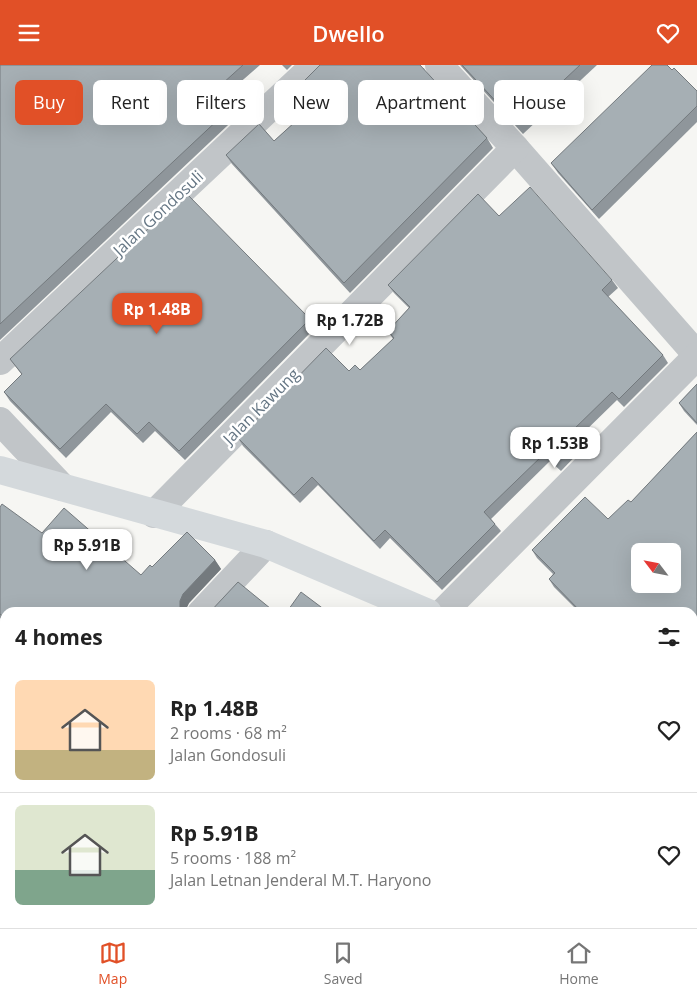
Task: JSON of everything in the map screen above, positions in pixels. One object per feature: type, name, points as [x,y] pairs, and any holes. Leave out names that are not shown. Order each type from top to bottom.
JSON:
[{"type":"highway","points":[[0,470],[266,544],[414,607]]},
{"type":"street","name":"Jalan Gondosuli","points":[[0,361],[315,65]]},
{"type":"street","points":[[439,65],[515,148],[697,355],[448,607]]},
{"type":"street","name":"Jalan Kawung","points":[[154,514],[515,148]]},
{"type":"street","points":[[0,421],[62,487]]},
{"type":"street","points":[[206,607],[266,544]]},
{"type":"building","points":[[0,65],[243,65],[226,80],[177,80],[177,125],[212,125],[0,324]]},
{"type":"building","points":[[320,65],[420,65],[434,80],[358,80],[358,125],[475,125],[487,138],[344,283],[226,155],[258,125],[274,141],[292,125],[348,125],[348,80],[305,80]]},
{"type":"building","points":[[462,65],[580,65],[564,80],[494,80],[494,99],[484,89],[484,80],[476,80]]},
{"type":"building","points":[[652,65],[667,65],[672,70],[674,68],[697,91],[697,106],[592,210],[551,163]]},
{"type":"building","points":[[530,187],[612,280],[602,290],[663,355],[619,399],[612,392],[571,432],[579,439],[555,463],[545,453],[484,512],[495,524],[437,582],[385,530],[374,541],[312,477],[294,495],[238,438],[326,348],[349,371],[355,365],[360,370],[394,338],[388,331],[410,307],[388,285],[478,194],[499,216]]},
{"type":"building","points":[[186,193],[310,319],[179,451],[149,422],[137,434],[106,404],[60,449],[4,392],[22,374],[10,359]]},
{"type":"building","points":[[697,384],[697,423],[679,403]]},
{"type":"building","points":[[697,432],[697,607],[576,607],[549,579],[555,573],[532,550],[585,497],[608,519],[628,500],[631,502]]},
{"type":"building","points":[[2,504],[42,533],[64,508],[141,575],[150,565],[152,567],[187,532],[215,560],[183,594],[180,607],[0,607],[0,507]]},
{"type":"building","points":[[238,582],[269,607],[215,607]]},
{"type":"building","points":[[301,592],[321,607],[290,607]]}]
